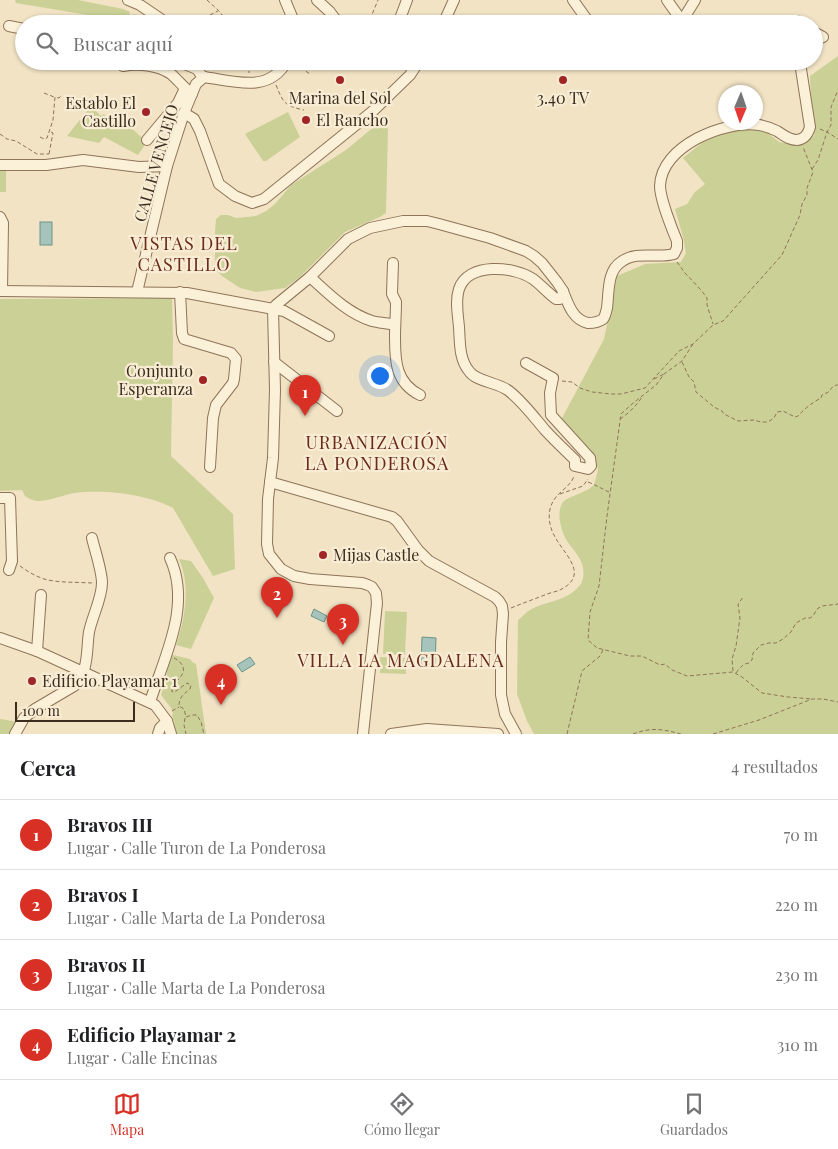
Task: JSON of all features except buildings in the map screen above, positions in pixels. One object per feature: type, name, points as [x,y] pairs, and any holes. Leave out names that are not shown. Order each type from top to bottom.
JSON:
[{"type":"street","points":[[128,0],[155,15]]},
{"type":"street","points":[[285,0],[291,15]]},
{"type":"street","points":[[317,0],[332,15]]},
{"type":"street","points":[[401,15],[407,0]]},
{"type":"street","points":[[448,15],[454,0]]},
{"type":"street","points":[[573,0],[584,15]]},
{"type":"street","points":[[667,0],[677,15]]},
{"type":"street","points":[[687,15],[695,0]]},
{"type":"street","points":[[9,26],[15,27]]},
{"type":"street","points":[[147,140],[189,91],[170,74],[162,70]]},
{"type":"street","points":[[198,70],[201,75],[211,80],[238,83],[260,82],[272,78],[281,70]]},
{"type":"street","points":[[205,70],[211,80]]},
{"type":"street","points":[[184,113],[194,119],[200,131],[219,184],[235,196],[252,203],[264,199],[373,111],[413,70]]},
{"type":"street","points":[[362,734],[376,625],[376,593],[368,584],[294,576],[281,569],[269,554],[267,544],[268,500],[273,458],[275,390],[273,309],[310,277],[340,246],[356,234],[370,228],[403,221],[427,221],[482,236],[526,251],[542,263],[558,282],[575,316],[588,323],[597,322],[603,319],[606,313],[612,272],[622,260],[644,255],[668,256],[674,254],[677,248],[677,241],[660,187],[661,177],[665,168],[682,148],[717,129],[731,126],[758,125],[769,127],[786,137],[799,140],[808,133],[810,127],[801,70]]},
{"type":"street","name":"CALLE VENCEJO","points":[[137,292],[167,166],[189,91],[196,84],[211,80]]},
{"type":"street","points":[[0,165],[46,164],[83,160],[139,167],[167,166]]},
{"type":"street","points":[[0,217],[3,222],[1,291],[180,292],[284,311],[330,336]]},
{"type":"street","points":[[393,263],[392,294],[396,302],[396,366],[406,385],[420,395]]},
{"type":"street","points":[[526,363],[551,377],[553,381],[550,393],[551,414],[590,458],[591,466],[588,469],[575,466],[575,460],[508,390],[470,373],[463,360],[462,353],[457,300],[459,289],[463,282],[472,274],[482,270],[495,269],[515,272],[533,279],[556,298],[560,299],[562,297],[563,291]]},
{"type":"street","points":[[310,277],[351,312],[371,320],[395,325]]},
{"type":"street","points":[[180,292],[184,339],[231,352],[236,359],[233,383],[216,405],[214,411],[210,468]]},
{"type":"street","points":[[274,362],[337,411]]},
{"type":"street","points":[[270,482],[392,518],[397,521],[422,556],[495,597],[502,606],[501,695],[505,714],[515,732],[500,734],[426,729],[392,734]]},
{"type":"street","points":[[0,498],[10,498],[11,565]]},
{"type":"street","points":[[15,734],[24,718],[35,709],[74,686],[79,682],[84,672],[87,662],[92,618],[102,590],[92,538]]},
{"type":"street","points":[[150,702],[176,625],[178,608],[177,578],[170,558]]},
{"type":"street","points":[[37,651],[41,594]]},
{"type":"street","points":[[0,638],[37,651],[150,702],[155,705],[167,721],[170,734]]},
{"type":"street","points":[[158,734],[160,728],[167,721]]},
{"type":"path","points":[[207,0],[222,15]]},
{"type":"path","points":[[372,15],[378,0]]},
{"type":"path","points":[[210,15],[219,11]]},
{"type":"path","points":[[249,70],[250,83]]},
{"type":"path","points":[[304,70],[310,74]]},
{"type":"path","points":[[272,78],[284,101],[288,105],[304,110]]},
{"type":"path","points":[[812,169],[818,160],[831,125],[831,107],[838,90]]},
{"type":"path","points":[[44,93],[59,98],[62,95]]},
{"type":"path","points":[[40,138],[44,140],[49,132],[54,112],[55,97]]},
{"type":"path","points":[[810,127],[827,132],[838,139]]},
{"type":"path","points":[[48,160],[53,133],[49,132]]},
{"type":"path","points":[[0,134],[38,154],[49,154]]},
{"type":"path","points":[[652,380],[682,361],[693,344],[713,324],[723,320],[782,255],[800,215],[813,172],[799,140]]},
{"type":"path","points":[[674,254],[685,274],[707,298],[707,305],[713,324]]},
{"type":"path","points":[[553,381],[572,382],[580,388],[592,392],[611,394],[621,394],[644,388],[679,350],[693,344]]},
{"type":"path","points":[[682,361],[689,377],[694,382],[696,392],[714,407],[722,410],[724,414],[738,421],[754,420],[768,422],[774,418],[777,412],[783,410],[795,417],[798,416],[828,392],[831,387],[838,385]]},
{"type":"path","points":[[664,374],[656,385],[621,414],[599,586],[590,612],[588,640],[597,648],[630,656],[642,656],[660,665],[664,664],[672,670],[687,676],[733,672],[762,693],[838,702]]},
{"type":"path","points":[[620,420],[638,403],[643,394]]},
{"type":"path","points":[[503,614],[508,609],[563,588],[572,582],[574,566],[554,536],[549,521],[554,499],[572,482],[575,466]]},
{"type":"path","points":[[558,494],[583,486],[588,481],[588,469]]},
{"type":"path","points":[[588,481],[610,492]]},
{"type":"path","points":[[11,565],[44,579],[102,584]]},
{"type":"path","points":[[733,672],[732,659],[740,618],[738,604],[744,596]]},
{"type":"path","points":[[736,673],[740,667],[752,660],[753,653],[761,645],[783,640],[796,623],[814,616],[817,609],[822,606],[838,604]]},
{"type":"path","points":[[568,734],[582,671],[600,656],[603,650]]},
{"type":"path","points":[[166,655],[178,660],[183,665],[181,676],[172,686],[172,692],[187,683],[191,685],[190,689],[182,695],[179,706]]},
{"type":"path","points":[[713,734],[759,720],[812,699]]},
{"type":"path","points":[[172,711],[179,706]]},
{"type":"path","points":[[179,706],[184,709],[186,734]]},
{"type":"path","points":[[186,717],[197,715],[204,734]]},
{"type":"path","points":[[633,734],[651,728],[681,734]]},
{"type":"green space","points":[[15,0],[78,0],[123,9],[130,12],[129,14],[131,15],[87,15],[16,3]]},
{"type":"green space","points":[[838,56],[838,734],[534,734],[517,694],[518,620],[536,607],[569,595],[581,584],[583,578],[583,567],[567,541],[559,515],[564,501],[586,491],[594,485],[598,470],[595,458],[561,420],[604,339],[617,276],[645,264],[681,262],[686,253],[675,209],[687,204],[695,192],[705,184],[683,158],[703,142],[727,130],[755,130],[768,133],[779,142],[796,145],[814,136],[815,122],[811,102],[810,76],[818,70],[823,70],[823,67]]},
{"type":"green space","points":[[91,106],[101,116],[104,114],[113,123],[116,119],[131,128],[147,142],[138,155],[104,137],[99,143],[67,136]]},
{"type":"green space","points":[[288,112],[300,137],[266,161],[263,161],[245,134]]},
{"type":"green space","points":[[380,124],[388,129],[386,213],[345,232],[300,277],[285,288],[256,292],[240,288],[215,269],[216,219],[221,215],[236,218],[256,216],[266,211],[275,204],[291,185],[346,150]]},
{"type":"green space","points":[[0,171],[6,171],[6,192],[0,192]]},
{"type":"green space","points":[[172,298],[171,456],[233,514],[235,569],[213,576],[173,508],[163,503],[138,496],[111,492],[74,493],[36,501],[25,496],[22,490],[0,491],[0,299]]},
{"type":"green space","points":[[179,559],[191,561],[214,598],[191,649],[176,645],[182,624],[186,591],[183,569]]},
{"type":"green space","points":[[385,611],[407,612],[405,655],[383,654]]},
{"type":"green space","points":[[167,655],[190,659],[196,664],[206,734],[177,734],[171,708],[161,695],[167,676]]},
{"type":"green space","points":[[380,657],[406,658],[406,674],[380,673]]},
{"type":"green space","points":[[0,719],[18,722],[12,734],[0,734]]},
{"type":"water","points":[[40,222],[52,222],[52,245],[40,245]]},
{"type":"water","points":[[314,609],[327,616],[324,622],[311,616]]},
{"type":"water","points":[[422,637],[436,638],[435,667],[421,666]]},
{"type":"water","points":[[250,657],[255,664],[242,672],[237,665]]},
{"type":"place","name":"Marina del Sol","points":[[340,80]]},
{"type":"place","name":"3.40 TV","points":[[563,80]]},
{"type":"place","name":"Establo El Castillo","points":[[146,112]]},
{"type":"place","name":"El Rancho","points":[[306,120]]},
{"type":"place","name":"Conjunto Esperanza","points":[[203,380]]},
{"type":"place","name":"Bravos III","points":[[305,416]]},
{"type":"place","name":"Mijas Castle","points":[[323,555]]},
{"type":"place","name":"Bravos I","points":[[277,618]]},
{"type":"place","name":"Bravos II","points":[[343,645]]},
{"type":"place","name":"Edificio Playamar 1","points":[[32,681]]},
{"type":"place","name":"Edificio Playamar 2","points":[[221,705]]},
{"type":"district","name":"VISTAS DEL CASTILLO","points":[[184,254]]},
{"type":"district","name":"URBANIZACIÓN LA PONDEROSA","points":[[377,453]]},
{"type":"district","name":"VILLA LA MAGDALENA","points":[[401,661]]}]
